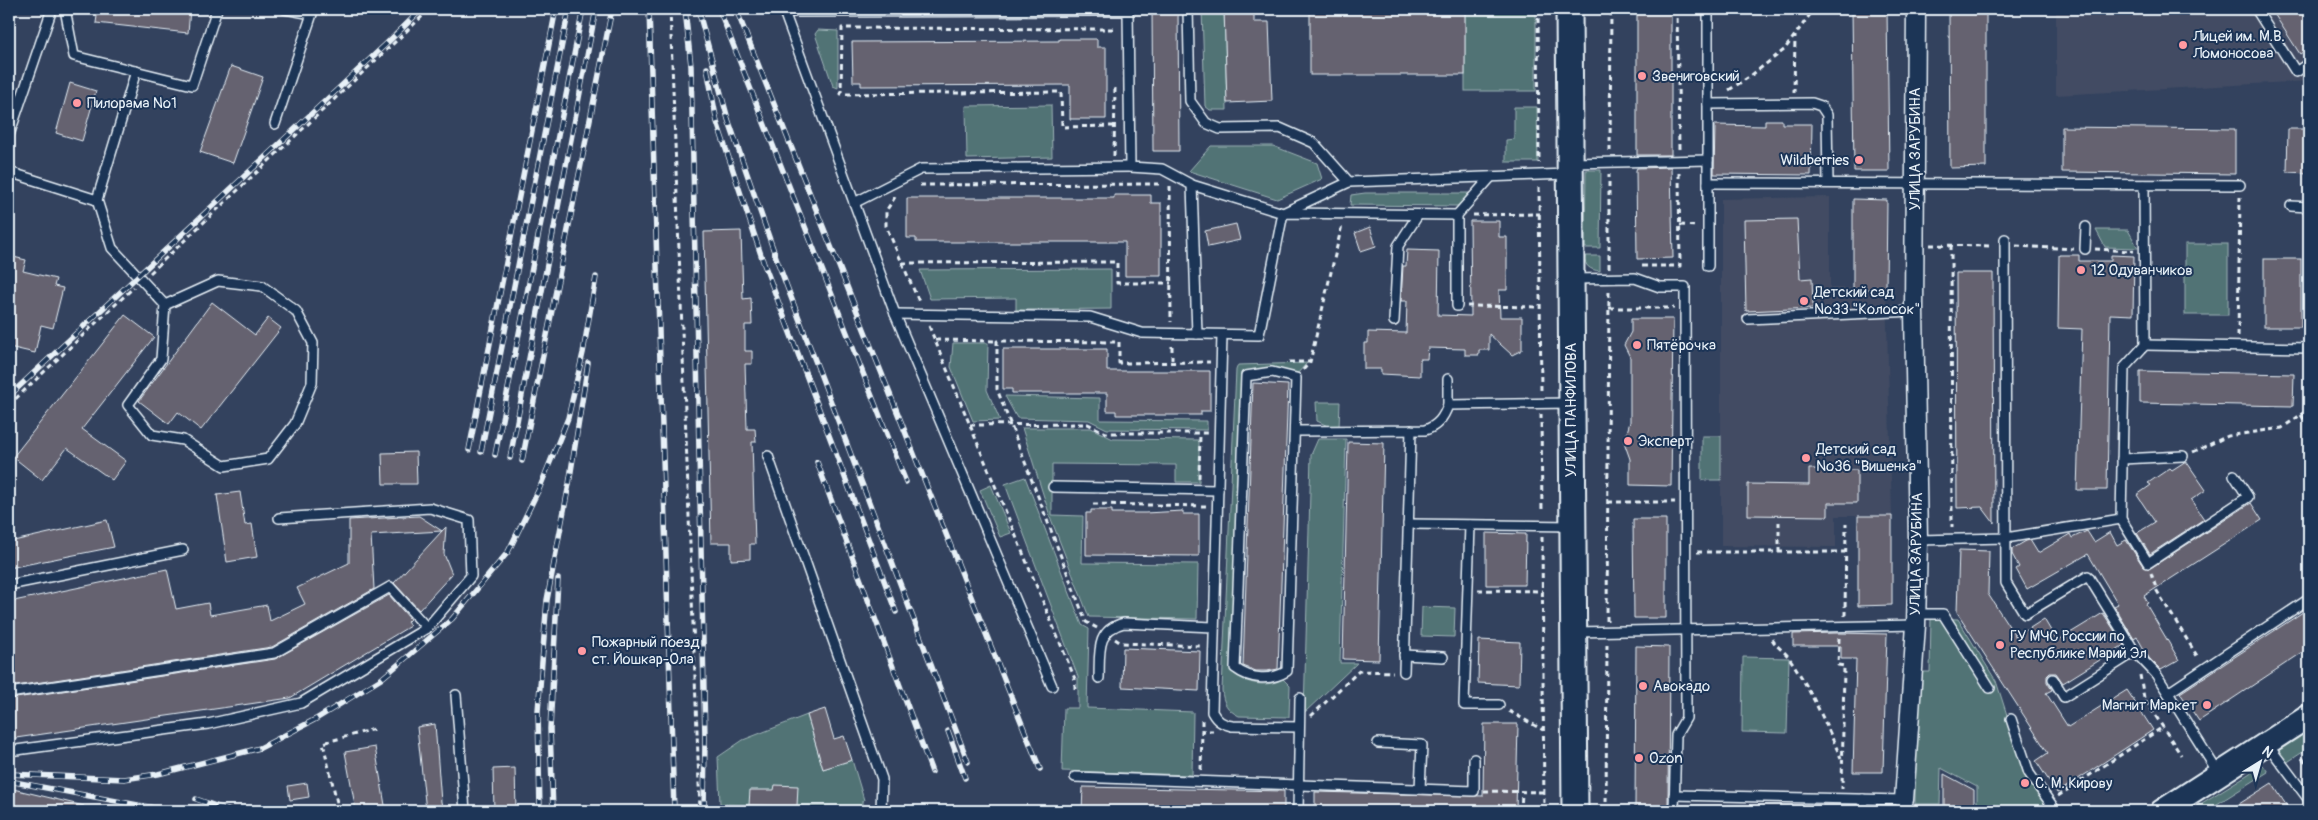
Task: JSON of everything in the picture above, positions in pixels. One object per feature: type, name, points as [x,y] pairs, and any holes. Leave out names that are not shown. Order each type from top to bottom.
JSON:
[{"type":"main road","name":"УЛИЦА ПАНФИЛОВА","points":[[1569,9],[1575,811]]},
{"type":"street","name":"УЛИЦА ЗАРУБИНА","points":[[1904,800],[1916,620],[1918,540],[1914,311],[1916,9]]},
{"type":"street","points":[[2162,811],[2309,716]]},
{"type":"lane","points":[[9,135],[52,9]]},
{"type":"lane","points":[[65,9],[74,56],[192,85],[217,9]]},
{"type":"lane","points":[[275,124],[312,14],[285,9]]},
{"type":"lane","points":[[1188,9],[1190,101],[1206,123],[1220,128],[1280,128],[1314,143],[1350,182]]},
{"type":"lane","points":[[1708,9],[1708,266]]},
{"type":"lane","points":[[2256,9],[2296,72],[2309,63]]},
{"type":"lane","points":[[1052,686],[895,314],[784,10],[1128,10],[1130,167]]},
{"type":"lane","points":[[136,71],[97,200],[112,248],[165,305],[161,359],[128,405],[152,435],[183,440],[224,466],[268,459],[295,424],[312,383],[314,343],[296,311],[262,286],[218,281],[165,305]]},
{"type":"lane","points":[[1708,104],[1812,103],[1821,106],[1826,115],[1828,183]]},
{"type":"lane","points":[[1283,213],[1350,182],[1491,177],[1570,169],[1610,162],[1708,160]]},
{"type":"lane","points":[[854,203],[921,169],[1130,167],[1162,169],[1192,186],[1283,213],[1457,215]]},
{"type":"lane","points":[[9,172],[97,200]]},
{"type":"lane","points":[[1457,306],[1457,215],[1491,177]]},
{"type":"lane","points":[[1708,183],[2240,185]]},
{"type":"lane","points":[[2144,185],[2145,345],[2124,368],[2120,519],[2148,563],[2248,497],[2234,474]]},
{"type":"lane","points":[[1192,186],[1197,334]]},
{"type":"lane","points":[[2291,206],[2309,207]]},
{"type":"lane","points":[[895,314],[1090,317],[1142,333],[1259,335],[1283,213]]},
{"type":"lane","points":[[1394,321],[1398,246],[1418,215]]},
{"type":"lane","points":[[2085,249],[2086,226]]},
{"type":"lane","points":[[2002,242],[2006,583],[2025,614],[2088,576],[2135,652],[2156,674],[2220,774]]},
{"type":"lane","points":[[1570,278],[1635,278],[1660,287],[1685,287],[1686,718],[1676,735],[1674,811]]},
{"type":"lane","points":[[1748,319],[1914,311]]},
{"type":"lane","points":[[1222,335],[1210,703],[1216,719],[1224,724],[1232,726],[1299,727]]},
{"type":"lane","points":[[2145,345],[2309,348]]},
{"type":"lane","points":[[1272,372],[1296,378],[1295,431],[1287,671],[1276,678],[1246,676],[1235,668],[1246,376],[1272,372]]},
{"type":"lane","points":[[1295,431],[1411,430],[1433,428],[1445,414],[1448,405],[1448,380]]},
{"type":"lane","points":[[1448,405],[1571,403]]},
{"type":"lane","points":[[1404,672],[1411,430]]},
{"type":"lane","points":[[768,456],[882,779],[881,811]]},
{"type":"lane","points":[[2122,459],[2183,456]]},
{"type":"lane","points":[[1053,487],[1218,490]]},
{"type":"lane","points":[[9,750],[208,724],[301,703],[427,628],[471,576],[469,520],[430,508],[279,518]]},
{"type":"lane","points":[[1918,540],[2006,538],[2120,519]]},
{"type":"lane","points":[[1408,524],[1572,526]]},
{"type":"lane","points":[[1470,525],[1464,704],[1499,705]]},
{"type":"lane","points":[[9,585],[183,550]]},
{"type":"lane","points":[[9,693],[274,653],[390,586],[427,628]]},
{"type":"lane","points":[[2168,693],[2309,599]]},
{"type":"lane","points":[[1573,632],[1842,627],[1916,620],[1943,614],[1990,688]]},
{"type":"lane","points":[[1099,678],[1101,642],[1109,629],[1116,625],[1124,623],[1213,627]]},
{"type":"lane","points":[[2053,679],[2064,697],[2135,652]]},
{"type":"lane","points":[[1404,655],[1443,656]]},
{"type":"lane","points":[[456,695],[465,811]]},
{"type":"lane","points":[[1298,811],[1300,698]]},
{"type":"lane","points":[[2011,719],[2029,773],[2056,811]]},
{"type":"lane","points":[[1378,743],[1422,744],[1420,789]]},
{"type":"lane","points":[[2267,744],[2309,800]]},
{"type":"lane","points":[[1075,777],[1474,791],[1474,759]]},
{"type":"lane","points":[[1674,794],[1904,800]]},
{"type":"lane","points":[[1862,811],[1863,799]]},
{"type":"path","points":[[9,405],[430,9]]},
{"type":"path","points":[[670,9],[700,811]]},
{"type":"path","points":[[1606,811],[1610,9]]},
{"type":"path","points":[[1677,9],[1680,266]]},
{"type":"path","points":[[1708,104],[1749,77],[1784,50],[1814,9]]},
{"type":"path","points":[[1114,126],[1062,127],[1061,92],[841,94],[842,28],[1115,29],[1115,38]]},
{"type":"path","points":[[1794,103],[1795,35]]},
{"type":"path","points":[[1114,184],[1115,78]]},
{"type":"path","points":[[1170,184],[1172,362]]},
{"type":"path","points":[[2238,347],[2240,185]]},
{"type":"path","points":[[1280,362],[1310,362],[1344,214]]},
{"type":"path","points":[[1457,215],[1540,214]]},
{"type":"path","points":[[1915,245],[2002,242]]},
{"type":"path","points":[[1951,245],[1951,540]]},
{"type":"path","points":[[902,264],[1117,262],[1117,284],[1171,283]]},
{"type":"path","points":[[1457,306],[1540,306]]},
{"type":"path","points":[[1609,308],[1679,308]]},
{"type":"path","points":[[935,340],[1119,342],[1119,363],[1221,362]]},
{"type":"path","points":[[997,341],[997,389],[1086,622]]},
{"type":"path","points":[[2183,456],[2228,436],[2282,428],[2309,409]]},
{"type":"path","points":[[2301,415],[2309,427]]},
{"type":"path","points":[[970,425],[1088,424],[1106,433],[1212,434]]},
{"type":"path","points":[[1199,506],[1200,434]]},
{"type":"path","points":[[1608,502],[1677,502],[1677,494]]},
{"type":"path","points":[[1093,504],[1209,506]]},
{"type":"path","points":[[1779,522],[1779,553]]},
{"type":"path","points":[[1841,798],[1844,666],[1838,666],[1842,627],[1846,524]]},
{"type":"path","points":[[1686,552],[1846,552]]},
{"type":"path","points":[[2148,563],[2156,592],[2205,668]]},
{"type":"path","points":[[1468,590],[1542,591]]},
{"type":"path","points":[[1766,628],[1776,646],[1789,657],[1799,674],[1818,708],[1842,761]]},
{"type":"path","points":[[2135,652],[2144,698],[2182,755]]},
{"type":"path","points":[[1299,727],[1359,671],[1393,672],[1393,662]]},
{"type":"path","points":[[1499,705],[1543,730]]},
{"type":"path","points":[[2049,802],[2163,727]]},
{"type":"path","points":[[339,811],[323,743],[374,729]]},
{"type":"path","points":[[1201,781],[1202,731]]},
{"type":"path","points":[[2302,758],[2309,768]]},
{"type":"path","points":[[1474,791],[1544,792]]},
{"type":"path","points":[[1521,811],[1522,792]]},
{"type":"shaded area","name":"Лицей им. М.В. Ломоносова","points":[[2056,9],[2309,9],[2309,81],[2056,95]]},
{"type":"shaded area","points":[[1830,197],[1830,288],[1886,289],[1892,516],[1836,516],[1836,547],[1721,546],[1721,199]]},
{"type":"green space","points":[[1202,9],[1224,9],[1227,110],[1210,110],[1205,106]]},
{"type":"green space","points":[[1465,9],[1536,9],[1536,91],[1465,91]]},
{"type":"green space","points":[[818,30],[838,31],[838,88],[833,86],[815,34]]},
{"type":"green space","points":[[1051,105],[1052,157],[967,159],[966,106]]},
{"type":"green space","points":[[1514,107],[1537,107],[1538,162],[1506,162],[1506,140],[1514,139]]},
{"type":"green space","points":[[1211,146],[1273,146],[1317,163],[1322,179],[1277,199],[1189,171]]},
{"type":"green space","points":[[1586,170],[1601,170],[1600,248],[1585,248]]},
{"type":"green space","points":[[1365,193],[1469,193],[1459,206],[1350,205],[1351,195]]},
{"type":"green space","points":[[2096,230],[2128,230],[2138,248],[2105,247]]},
{"type":"green space","points":[[2185,244],[2228,244],[2228,315],[2185,315]]},
{"type":"green space","points":[[1585,256],[1600,256],[1600,271],[1588,267]]},
{"type":"green space","points":[[1111,269],[1111,309],[1016,310],[1016,298],[930,299],[920,270]]},
{"type":"green space","points":[[953,343],[988,343],[987,390],[1000,420],[973,421],[951,367]]},
{"type":"green space","points":[[1307,363],[1296,375],[1284,370],[1244,371],[1233,673],[1244,680],[1257,684],[1277,682],[1283,679],[1290,686],[1289,717],[1239,716],[1226,706],[1222,690],[1236,370],[1238,365]]},
{"type":"green space","points":[[1005,396],[1100,398],[1100,420],[1207,421],[1207,430],[1107,429],[1089,420],[1017,418]]},
{"type":"green space","points":[[1316,402],[1340,402],[1339,427],[1330,427],[1317,421]]},
{"type":"green space","points":[[1022,428],[1091,428],[1113,439],[1199,440],[1199,482],[1176,482],[1176,465],[1052,464],[1052,515],[1083,516],[1082,563],[1198,564],[1197,619],[1089,617],[1051,519]]},
{"type":"green space","points":[[1702,436],[1721,436],[1721,480],[1702,480]]},
{"type":"green space","points":[[1318,439],[1346,439],[1340,663],[1357,663],[1304,713],[1311,455]]},
{"type":"green space","points":[[1025,477],[1082,625],[1089,629],[1087,708],[1193,712],[1192,775],[1062,771],[1064,708],[1078,708],[1078,677],[1005,484]]},
{"type":"green space","points":[[991,485],[1011,533],[1000,537],[980,490]]},
{"type":"green space","points":[[1422,607],[1455,608],[1454,637],[1421,636]]},
{"type":"green space","points":[[1931,618],[1958,619],[1996,681],[2026,774],[2049,809],[2045,811],[1977,811],[1977,787],[1941,768],[1940,804],[1915,804],[1916,672],[1930,672]]},
{"type":"green space","points":[[1743,657],[1789,658],[1787,733],[1742,732]]},
{"type":"green space","points":[[807,715],[823,769],[852,760],[864,800],[862,801],[862,808],[720,804],[718,757],[743,740]]},
{"type":"green space","points":[[2309,729],[2309,748],[2286,763],[2276,750]]},
{"type":"green space","points":[[2263,765],[2268,772],[2206,811],[2189,811]]},
{"type":"building","points":[[98,9],[190,9],[188,33],[96,23]]},
{"type":"building","points":[[1152,9],[1178,9],[1179,151],[1153,151]]},
{"type":"building","points":[[1224,9],[1254,9],[1254,22],[1269,22],[1272,101],[1227,103]]},
{"type":"building","points":[[1310,9],[1465,9],[1465,75],[1310,75]]},
{"type":"building","points":[[1637,9],[1671,9],[1671,155],[1637,155]]},
{"type":"building","points":[[1852,9],[1887,9],[1889,171],[1854,171]]},
{"type":"building","points":[[1949,9],[1986,9],[1986,167],[1950,168]]},
{"type":"building","points":[[2271,9],[2309,9],[2309,48],[2300,54]]},
{"type":"building","points":[[1059,39],[1097,39],[1097,47],[1106,47],[1106,119],[1070,119],[1070,85],[861,86],[861,82],[853,82],[852,42],[1059,41]]},
{"type":"building","points":[[231,66],[263,77],[233,163],[200,152]]},
{"type":"building","points":[[70,83],[96,91],[82,141],[56,133]]},
{"type":"building","points":[[1765,120],[1782,120],[1782,124],[1812,124],[1811,175],[1714,174],[1715,125],[1765,126]]},
{"type":"building","points":[[2062,127],[2235,129],[2235,174],[2062,172]]},
{"type":"building","points":[[2288,129],[2309,129],[2309,173],[2287,172]]},
{"type":"building","points":[[1671,167],[1673,258],[1637,259],[1636,170],[1637,168]]},
{"type":"building","points":[[1114,195],[1151,195],[1151,203],[1161,203],[1161,276],[1125,276],[1125,242],[916,242],[916,238],[907,238],[907,198],[1114,198]]},
{"type":"building","points":[[1853,199],[1887,200],[1886,289],[1853,289]]},
{"type":"building","points":[[1797,219],[1800,279],[1812,278],[1813,308],[1746,311],[1744,220]]},
{"type":"building","points":[[1470,221],[1499,221],[1499,237],[1507,237],[1507,290],[1499,290],[1500,317],[1522,317],[1522,350],[1512,355],[1489,334],[1489,350],[1479,350],[1479,355],[1465,355],[1465,349],[1428,348],[1427,359],[1420,359],[1420,376],[1381,374],[1381,369],[1364,369],[1364,343],[1368,343],[1368,332],[1406,333],[1407,301],[1401,301],[1403,266],[1406,266],[1407,250],[1439,251],[1438,315],[1471,316]]},
{"type":"building","points":[[1236,224],[1240,240],[1208,247],[1205,231]]},
{"type":"building","points":[[1370,227],[1376,246],[1361,251],[1355,233]]},
{"type":"building","points":[[741,231],[743,299],[751,298],[752,325],[745,325],[745,351],[752,351],[752,364],[745,364],[747,429],[755,429],[756,442],[752,442],[755,544],[750,544],[750,559],[731,560],[731,543],[711,543],[704,232]]},
{"type":"building","points":[[2059,255],[2079,255],[2079,261],[2111,261],[2111,255],[2134,256],[2133,315],[2110,314],[2107,490],[2077,490],[2082,329],[2058,328]]},
{"type":"building","points":[[9,256],[26,260],[23,271],[56,279],[54,286],[63,288],[53,328],[41,325],[35,353],[9,347]]},
{"type":"building","points":[[2264,259],[2301,259],[2301,327],[2264,327]]},
{"type":"building","points":[[1956,273],[1993,273],[1994,523],[1982,507],[1957,508]]},
{"type":"building","points":[[212,302],[255,335],[268,318],[281,328],[201,430],[178,412],[169,424],[139,401]]},
{"type":"building","points":[[125,315],[154,337],[82,429],[126,461],[112,480],[67,448],[42,480],[13,457]]},
{"type":"building","points":[[1631,319],[1673,319],[1671,486],[1630,485],[1630,459],[1624,442],[1630,422],[1630,357],[1624,345],[1631,332]]},
{"type":"building","points":[[1003,349],[1107,349],[1107,371],[1210,371],[1210,411],[1201,411],[1201,415],[1116,415],[1116,411],[1107,411],[1107,393],[1012,393],[1012,389],[1003,389]]},
{"type":"building","points":[[2140,371],[2294,374],[2293,406],[2140,403]]},
{"type":"building","points":[[1253,383],[1288,385],[1278,669],[1267,671],[1256,671],[1243,666]]},
{"type":"building","points":[[1348,442],[1384,443],[1379,660],[1343,659]]},
{"type":"building","points":[[416,452],[417,484],[383,484],[382,453]]},
{"type":"building","points":[[2186,461],[2206,490],[2191,500],[2204,519],[2150,554],[2137,533],[2155,522],[2137,495],[2151,485],[2148,483],[2170,468],[2172,470]]},
{"type":"building","points":[[1809,469],[1857,470],[1857,503],[1828,503],[1828,516],[1748,515],[1748,484],[1809,485]]},
{"type":"building","points":[[240,492],[245,525],[252,524],[257,557],[227,562],[217,495]]},
{"type":"building","points":[[2251,503],[2262,520],[2144,596],[2148,603],[2146,604],[2179,660],[2161,670],[2149,658],[2137,637],[2134,639],[2114,606],[2118,604],[2088,554],[2027,589],[2016,569],[2019,567],[2012,554],[2012,549],[2030,540],[2038,553],[2070,534],[2072,538],[2087,531],[2094,542],[2110,532],[2117,545],[2126,540],[2143,566],[2149,569]]},
{"type":"building","points":[[1091,510],[1112,510],[1112,513],[1183,511],[1183,514],[1199,514],[1199,556],[1086,555],[1086,513],[1091,513]]},
{"type":"building","points":[[419,516],[442,531],[371,535],[374,589],[272,647],[9,687],[9,602],[167,569],[176,609],[208,603],[210,615],[267,605],[270,621],[305,604],[297,588],[349,563],[349,520]]},
{"type":"building","points":[[1858,516],[1892,516],[1892,605],[1858,606]]},
{"type":"building","points":[[1633,519],[1666,519],[1666,618],[1634,618]]},
{"type":"building","points":[[107,520],[114,547],[9,568],[9,542]]},
{"type":"building","points":[[446,527],[444,554],[452,574],[419,610],[394,583]]},
{"type":"building","points":[[1486,533],[1526,534],[1525,585],[1486,585]]},
{"type":"building","points":[[1959,550],[1989,551],[1988,594],[2016,637],[2044,619],[2057,641],[2103,613],[2124,645],[2063,683],[2056,673],[2050,673],[2047,676],[2047,682],[2052,690],[2046,693],[2068,727],[2127,690],[2153,730],[2057,793],[2036,761],[2048,753],[1957,612]]},
{"type":"building","points":[[389,595],[410,619],[407,622],[410,626],[290,698],[9,739],[9,699],[275,659]]},
{"type":"building","points":[[2309,608],[2309,648],[2199,721],[2180,693]]},
{"type":"building","points":[[1793,634],[1887,634],[1883,772],[1853,772],[1856,659],[1841,659],[1841,646],[1793,646]]},
{"type":"building","points":[[1479,640],[1520,642],[1519,685],[1478,683]]},
{"type":"building","points":[[1636,646],[1669,647],[1668,811],[1635,811]]},
{"type":"building","points":[[1123,648],[1200,651],[1199,691],[1122,687]]},
{"type":"building","points":[[825,709],[834,739],[844,736],[852,760],[823,769],[807,715]]},
{"type":"building","points":[[435,724],[441,802],[444,811],[426,811],[417,727]]},
{"type":"building","points":[[1484,724],[1518,724],[1516,811],[1315,811],[1315,792],[1483,796]]},
{"type":"building","points":[[375,747],[386,811],[356,811],[345,752]]},
{"type":"building","points":[[515,768],[516,811],[494,811],[493,769]]},
{"type":"building","points":[[1944,774],[1974,790],[1974,811],[1944,811]]},
{"type":"building","points":[[307,783],[309,797],[290,800],[288,786]]},
{"type":"building","points":[[2272,783],[2290,811],[2228,811]]},
{"type":"building","points":[[775,785],[798,786],[797,806],[749,805],[750,790],[774,790]]},
{"type":"building","points":[[1083,787],[1284,791],[1284,811],[1082,811]]},
{"type":"building","points":[[9,788],[84,806],[83,811],[36,811],[9,804]]},
{"type":"railway","points":[[9,396],[422,9]]},
{"type":"railway","points":[[469,450],[556,9]]},
{"type":"railway","points":[[481,452],[569,9]]},
{"type":"railway","points":[[495,455],[583,9]]},
{"type":"railway","points":[[510,458],[596,9]]},
{"type":"railway","points":[[522,461],[612,9]]},
{"type":"railway","points":[[649,9],[674,811]]},
{"type":"railway","points":[[685,9],[691,66],[705,739],[704,811]]},
{"type":"railway","points":[[698,9],[728,119],[778,263],[968,762]]},
{"type":"railway","points":[[719,9],[906,482]]},
{"type":"railway","points":[[736,9],[1040,769]]},
{"type":"railway","points":[[707,68],[717,122],[764,264],[896,612]]},
{"type":"railway","points":[[9,774],[124,779],[158,774],[260,748],[316,719],[381,679],[452,619],[508,552],[540,487],[568,418],[583,353],[596,277]]},
{"type":"railway","points":[[540,811],[538,711],[547,600],[569,484],[588,363]]},
{"type":"railway","points":[[817,462],[932,772]]},
{"type":"railway","points":[[553,811],[550,729],[558,579]]},
{"type":"railway","points":[[948,731],[965,778]]},
{"type":"railway","points":[[9,781],[170,811]]},
{"type":"railway","points":[[196,799],[230,811]]},
{"type":"place","name":"Лицей им. М.В. Ломоносова","points":[[2183,45]]},
{"type":"place","name":"Звениговский","points":[[1642,76]]},
{"type":"place","name":"Пилорама №1","points":[[77,103]]},
{"type":"place","name":"Wildberries","points":[[1859,160]]},
{"type":"place","name":"12 Одуванчиков","points":[[2081,270]]},
{"type":"place","name":"Детский сад №33 \"Колосок\"","points":[[1804,301]]},
{"type":"place","name":"Пятёрочка","points":[[1637,345]]},
{"type":"place","name":"Эксперт","points":[[1628,441]]},
{"type":"place","name":"Детский сад №36 \"Вишенка\"","points":[[1806,458]]},
{"type":"place","name":"ГУ МЧС России по Республике Марий Эл","points":[[2000,645]]},
{"type":"place","name":"Пожарный поезд ст. Йошкар-Ола","points":[[582,651]]},
{"type":"place","name":"Авокадо","points":[[1643,686]]},
{"type":"place","name":"Магнит Маркет","points":[[2207,705]]},
{"type":"place","name":"Ozon","points":[[1639,758]]},
{"type":"place","name":"С. М. Кирову","points":[[2025,783]]}]
